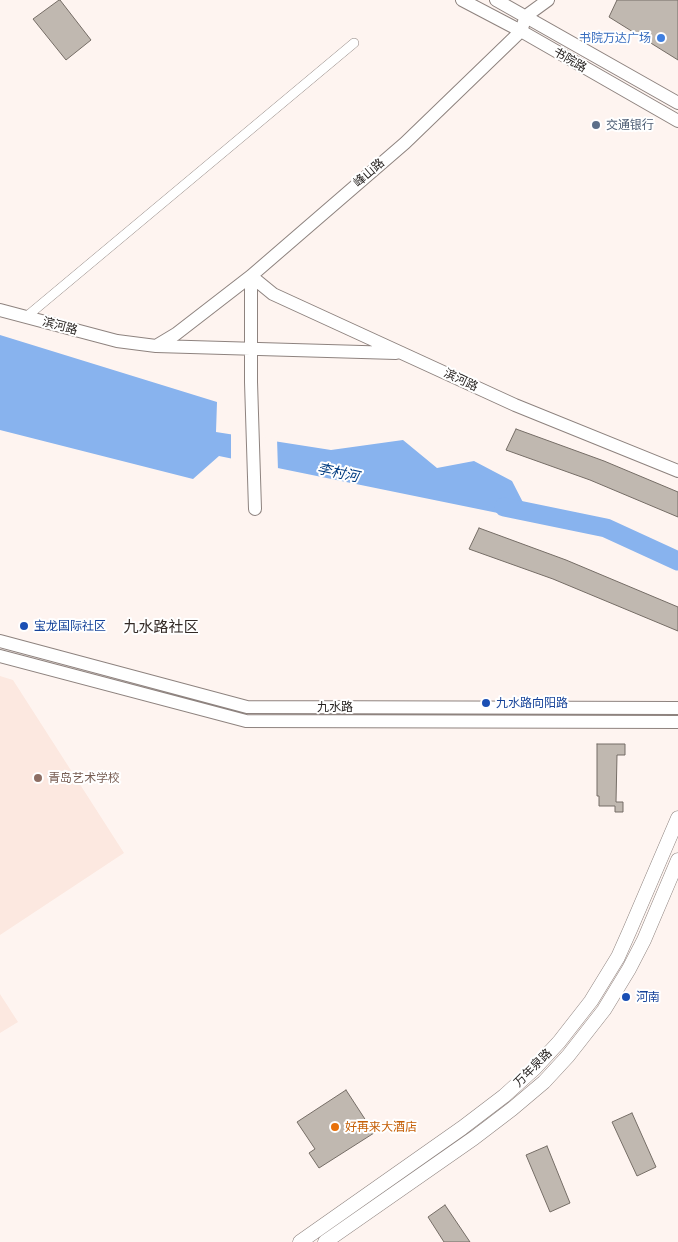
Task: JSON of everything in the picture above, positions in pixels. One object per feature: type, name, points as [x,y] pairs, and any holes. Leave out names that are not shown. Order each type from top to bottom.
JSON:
[{"type":"main road","name":"书院路","points":[[462,0],[521,31],[678,121]]},
{"type":"main road","name":"书院路","points":[[496,0],[678,103]]},
{"type":"main road","points":[[526,16],[548,0]]},
{"type":"main road","name":"峰山路","points":[[156,346],[176,334],[251,276],[405,143],[521,31],[526,16]]},
{"type":"main road","points":[[251,276],[251,382],[255,510]]},
{"type":"main road","name":"滨河路","points":[[251,276],[273,294],[402,354],[515,405],[678,472]]},
{"type":"main road","name":"滨河路","points":[[0,310],[117,341],[156,346],[402,354]]},
{"type":"main road","name":"九水路","points":[[0,641],[247,707],[678,708]]},
{"type":"main road","name":"九水路","points":[[0,656],[246,721],[678,722]]},
{"type":"main road","name":"万年泉路","points":[[300,1242],[462,1128],[504,1096],[535,1068],[559,1042],[591,1000],[618,957],[678,818]]},
{"type":"main road","name":"万年泉路","points":[[325,1242],[474,1138],[544,1082],[568,1056],[604,1010],[629,969],[644,940],[678,860]]},
{"type":"street","points":[[26,317],[354,43]]},
{"type":"shaded area","name":"青岛艺术学校","points":[[0,676],[13,680],[124,853],[0,935]]},
{"type":"shaded area","points":[[0,994],[18,1022],[0,1033]]},
{"type":"water","points":[[0,335],[217,402],[216,432],[331,450],[403,440],[437,468],[474,461],[512,481],[532,520],[219,456],[193,479],[0,430]]},
{"type":"pier","points":[[231,432],[277,439],[278,471],[231,461]]},
{"type":"building","points":[[59,0],[91,40],[66,60],[33,19]]},
{"type":"building","name":"书院万达广场","points":[[617,0],[678,0],[678,60],[609,17]]},
{"type":"building","points":[[516,429],[604,461],[678,492],[678,517],[590,480],[506,450]]},
{"type":"building","points":[[479,528],[566,560],[678,607],[678,631],[553,579],[469,549]]},
{"type":"building","points":[[597,744],[625,744],[625,755],[617,755],[616,802],[623,802],[623,812],[615,812],[615,806],[599,806],[599,796],[597,796]]},
{"type":"building","name":"好再来大酒店","points":[[346,1090],[374,1133],[319,1168],[309,1153],[315,1149],[297,1122]]},
{"type":"building","points":[[632,1113],[656,1167],[637,1176],[612,1122]]},
{"type":"building","points":[[547,1146],[570,1203],[550,1212],[526,1155]]},
{"type":"building","points":[[445,1205],[470,1242],[444,1242],[428,1217]]},
{"type":"waterway","name":"李村河","points":[[504,507],[606,528],[678,561]]},
{"type":"place","name":"书院万达广场","points":[[661,38]]},
{"type":"place","name":"交通银行","points":[[596,125]]},
{"type":"place","name":"宝龙国际社区","points":[[24,626]]},
{"type":"place","name":"九水路向阳路","points":[[486,703]]},
{"type":"place","name":"青岛艺术学校","points":[[38,778]]},
{"type":"place","name":"河南","points":[[626,997]]},
{"type":"place","name":"好再来大酒店","points":[[335,1127]]},
{"type":"district","name":"九水路社区","points":[[161,627]]}]
